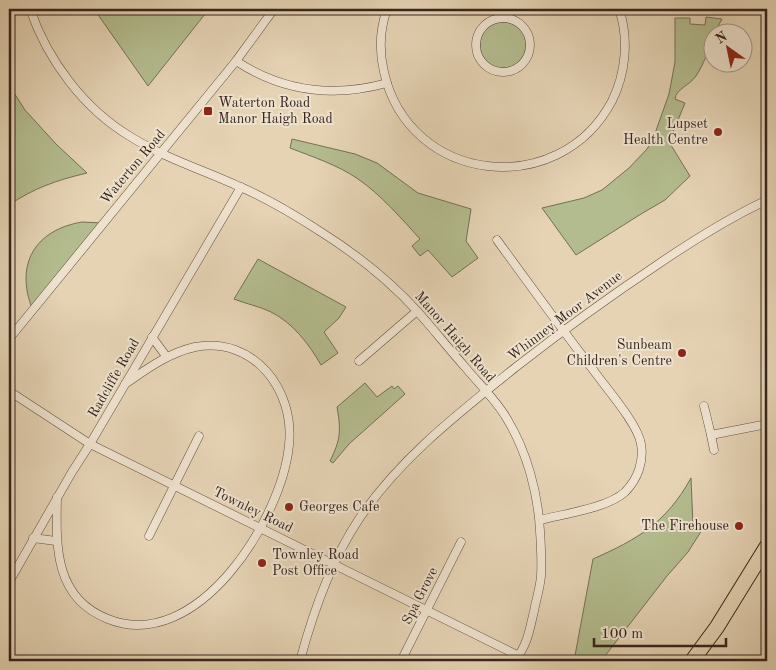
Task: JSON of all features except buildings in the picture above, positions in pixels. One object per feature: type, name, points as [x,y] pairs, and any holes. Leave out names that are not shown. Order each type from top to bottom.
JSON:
[{"type":"highway","points":[[692,661],[717,627],[767,546]]},
{"type":"street","name":"Manor Haigh Road","points":[[30,9],[51,54],[96,112],[132,138],[161,153],[241,187],[300,218],[346,248],[368,265],[417,311],[487,391],[507,419],[518,441],[536,495],[540,520],[541,576],[530,636],[517,659]]},
{"type":"street","name":"Waterton Road","points":[[9,339],[236,61],[274,9]]},
{"type":"street","points":[[387,9],[381,40],[382,62],[394,102],[411,126],[433,146],[450,156],[478,165],[508,168],[546,160],[564,151],[595,126],[607,110],[616,93],[622,74],[625,54],[625,34],[619,9]]},
{"type":"street","points":[[507,18],[508,9]]},
{"type":"street","points":[[507,18],[518,22],[526,30],[530,41],[529,52],[524,63],[515,70],[504,73],[493,71],[483,65],[477,55],[475,44],[478,33],[486,24],[496,19],[507,18]]},
{"type":"street","points":[[236,61],[249,70],[270,80],[308,90],[324,92],[356,90],[387,83]]},
{"type":"street","name":"Radcliffe Road","points":[[9,582],[57,497],[241,187]]},
{"type":"street","name":"Whinney Moor Avenue","points":[[300,661],[310,625],[335,564],[359,519],[398,470],[487,391],[563,330],[680,249],[751,207],[767,200]]},
{"type":"street","points":[[497,240],[636,429],[641,442],[642,456],[638,473],[632,485],[624,493],[602,505],[540,520]]},
{"type":"street","points":[[359,361],[417,311]]},
{"type":"street","points":[[152,337],[166,356]]},
{"type":"street","points":[[57,497],[56,541],[64,574],[70,589],[83,605],[97,615],[136,626],[155,624],[178,615],[199,602],[234,569],[261,528],[282,477],[289,444],[289,424],[281,391],[262,366],[237,351],[211,346],[195,347],[166,356],[125,384]]},
{"type":"street","name":"Townley Road","points":[[9,391],[90,444],[335,564],[517,659]]},
{"type":"street","points":[[704,406],[714,450]]},
{"type":"street","points":[[711,435],[767,424]]},
{"type":"street","points":[[148,536],[199,436]]},
{"type":"street","points":[[33,538],[56,541]]},
{"type":"street","name":"Spa Grove","points":[[401,661],[461,542]]},
{"type":"green space","points":[[94,9],[209,9],[148,86]]},
{"type":"green space","points":[[706,17],[722,19],[720,22],[705,22]]},
{"type":"green space","points":[[675,18],[690,18],[690,24],[704,25],[704,59],[693,79],[676,96],[675,99],[685,103],[669,142],[690,176],[665,200],[576,255],[542,208],[584,198],[602,190],[629,168],[647,149],[653,139],[669,94],[675,62]]},
{"type":"green space","points":[[503,22],[516,26],[522,32],[526,45],[522,58],[516,64],[503,68],[490,64],[484,58],[480,45],[484,32],[490,26]]},
{"type":"green space","points":[[9,85],[25,110],[56,144],[87,173],[46,185],[9,205]]},
{"type":"green space","points":[[292,139],[355,154],[377,163],[418,193],[471,209],[466,241],[478,258],[452,277],[428,250],[420,256],[412,246],[420,239],[391,207],[374,192],[358,179],[342,170],[290,148]]},
{"type":"green space","points":[[82,222],[102,223],[32,308],[27,292],[26,277],[28,264],[33,252],[41,241],[52,233],[66,226]]},
{"type":"green space","points":[[258,259],[346,307],[339,318],[324,332],[338,353],[321,365],[306,342],[286,322],[266,310],[234,299]]},
{"type":"green space","points":[[365,383],[377,397],[392,386],[394,389],[398,386],[405,394],[349,444],[333,463],[330,461],[339,434],[337,407]]},
{"type":"green space","points":[[691,478],[693,525],[702,530],[688,552],[601,661],[574,661],[593,559],[624,544],[650,528],[671,507]]},
{"type":"place","name":"Waterton Road Manor Haigh Road","points":[[208,111]]},
{"type":"place","name":"Lupset Health Centre","points":[[718,132]]},
{"type":"place","name":"Sunbeam Children's Centre","points":[[682,353]]},
{"type":"place","name":"Georges Cafe","points":[[289,507]]},
{"type":"place","name":"The Firehouse","points":[[739,526]]},
{"type":"place","name":"Townley Road Post Office","points":[[262,563]]}]
